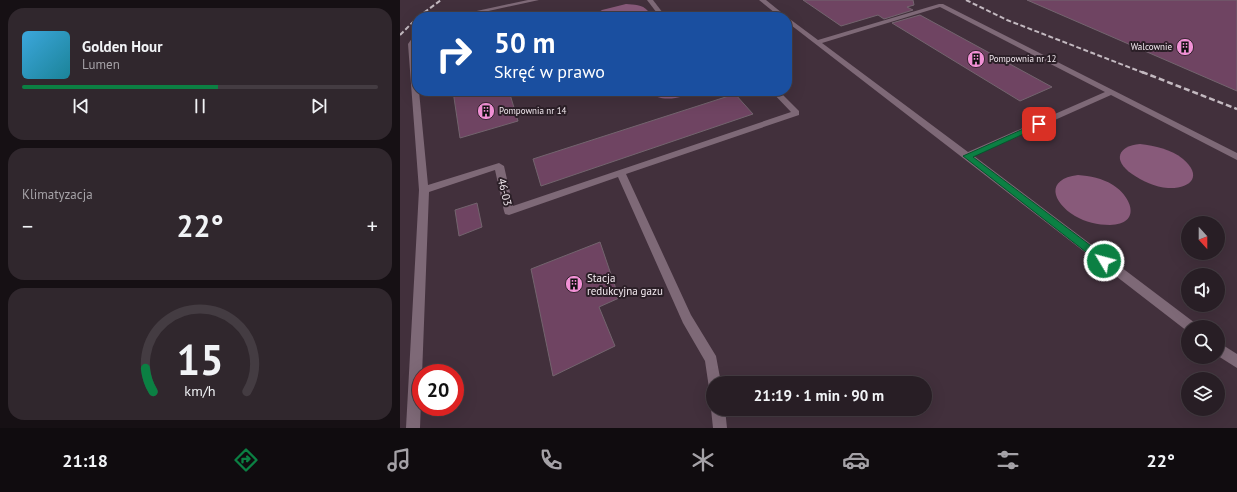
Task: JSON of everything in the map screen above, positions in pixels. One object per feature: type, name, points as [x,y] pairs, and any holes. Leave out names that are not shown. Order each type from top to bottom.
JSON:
[{"type":"lane","points":[[484,12],[536,0]]},
{"type":"lane","points":[[650,0],[659,12]]},
{"type":"lane","points":[[762,0],[778,12]]},
{"type":"lane","points":[[817,42],[941,5],[1233,155],[1237,148]]},
{"type":"lane","points":[[792,23],[1182,320]]},
{"type":"lane","points":[[412,42],[412,55]]},
{"type":"lane","points":[[967,156],[1111,92]]},
{"type":"lane","points":[[413,428],[424,190],[416,96]]},
{"type":"lane","points":[[713,376],[711,360],[687,318],[621,174],[796,113],[780,96]]},
{"type":"lane","name":"46-03","points":[[424,190],[498,166],[509,211],[621,174]]},
{"type":"lane","points":[[1225,353],[1237,362]]},
{"type":"lane","points":[[719,416],[720,428]]},
{"type":"shaded area","points":[[400,0],[1237,0],[1237,428],[400,428]]},
{"type":"shaded area","points":[[626,4],[638,5],[648,11],[599,12]]},
{"type":"shaded area","points":[[655,96],[684,96],[677,98]]},
{"type":"shaded area","points":[[1140,144],[1163,148],[1183,159],[1192,171],[1192,180],[1183,186],[1168,188],[1149,183],[1132,174],[1122,164],[1120,154],[1133,145]]},
{"type":"shaded area","points":[[1078,175],[1100,179],[1120,190],[1125,196],[1131,209],[1127,220],[1110,225],[1096,224],[1079,218],[1067,210],[1057,198],[1056,186],[1060,181],[1067,177]]},
{"type":"building","points":[[803,0],[913,0],[914,5],[907,7],[913,10],[884,19],[878,15],[841,26]]},
{"type":"building","name":"Walcownie","points":[[1027,0],[1237,0],[1237,91]]},
{"type":"building","name":"Pompownia nr 12","points":[[920,15],[1052,87],[1020,101],[892,23]]},
{"type":"building","name":"Pompownia nr 14","points":[[454,96],[510,96],[518,121],[460,138]]},
{"type":"building","points":[[729,96],[737,96],[753,114],[541,186],[533,159]]},
{"type":"building","points":[[477,203],[482,227],[459,236],[455,210]]},
{"type":"building","name":"Stacja redukcyjna gazu","points":[[600,242],[619,298],[599,307],[615,346],[553,376],[531,269]]},
{"type":"railway","points":[[425,12],[441,0]]},
{"type":"railway","points":[[966,0],[1007,20],[1144,73]]},
{"type":"railway","points":[[400,35],[412,23]]},
{"type":"railway","points":[[1142,72],[1237,109]]},
{"type":"place","name":"Walcownie","points":[[1185,47]]},
{"type":"place","name":"Pompownia nr 12","points":[[976,59]]},
{"type":"place","name":"Pompownia nr 14","points":[[486,111]]},
{"type":"place","name":"Stacja redukcyjna gazu","points":[[574,284]]},
{"type":"route","points":[[1039,124],[967,156],[1104,261]]}]
